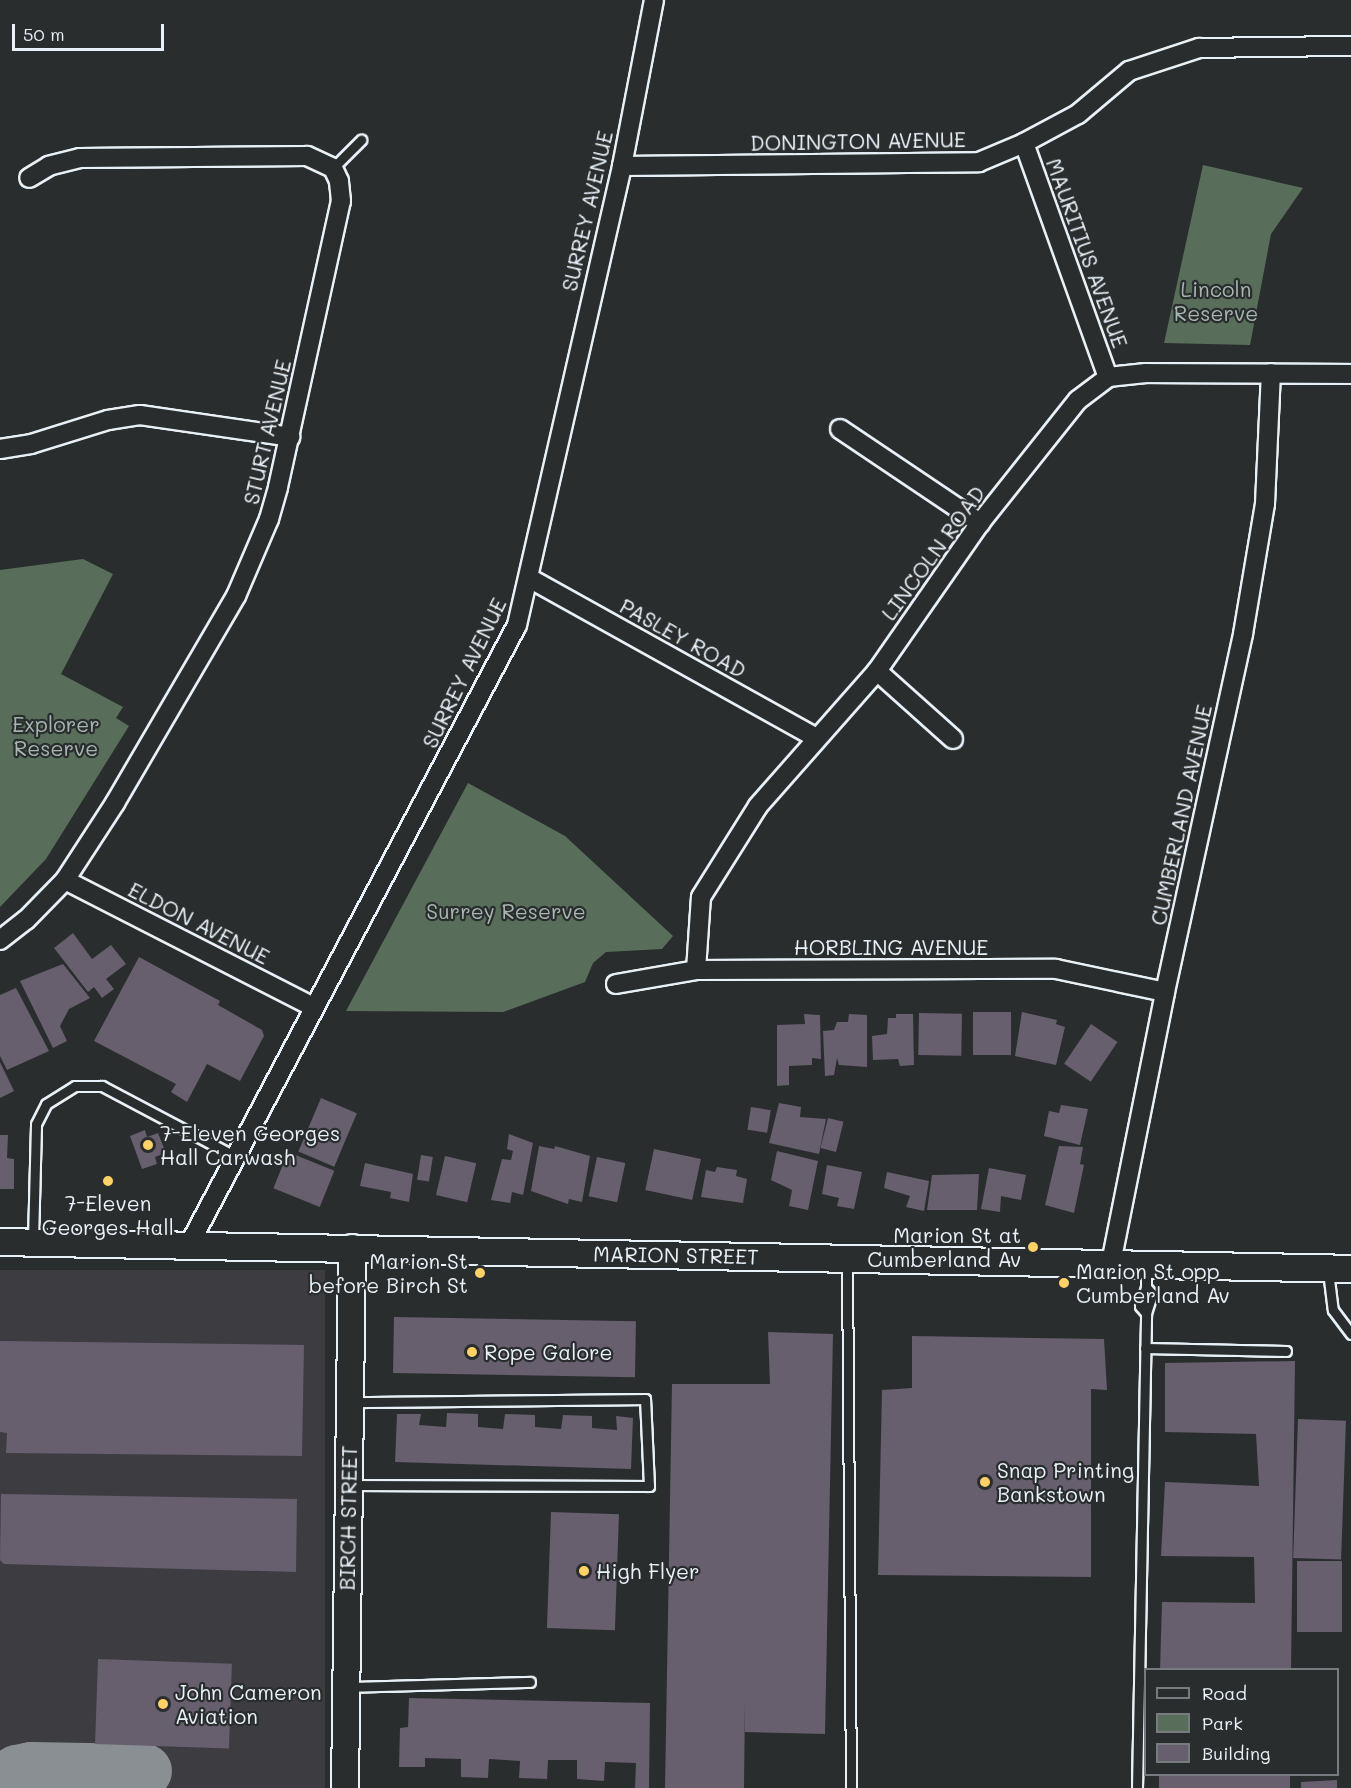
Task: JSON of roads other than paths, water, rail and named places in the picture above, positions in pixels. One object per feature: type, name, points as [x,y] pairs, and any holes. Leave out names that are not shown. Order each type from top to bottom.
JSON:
[{"type":"main road","name":"MARION STREET","points":[[0,1242],[1111,1263],[1146,1276],[1340,1269]]},
{"type":"main road","name":"BIRCH STREET","points":[[345,1788],[352,1248]]},
{"type":"street","name":"SURREY AVENUE","points":[[189,1245],[313,1006],[506,649],[530,578],[587,306],[622,166],[654,0]]},
{"type":"street","name":"DONINGTON AVENUE","points":[[622,166],[979,162],[1024,143],[1078,114],[1129,71],[1199,48],[1351,46]]},
{"type":"street","name":"MAURITIUS AVENUE","points":[[1024,143],[1108,378]]},
{"type":"street","points":[[29,178],[64,161],[99,156],[307,156],[333,168]]},
{"type":"street","name":"STURT AVENUE","points":[[0,940],[26,920],[64,880],[226,617],[269,519],[290,437],[341,201],[339,181],[333,168]]},
{"type":"street","name":"LINCOLN ROAD","points":[[696,970],[701,897],[758,806],[815,737],[876,671],[980,523],[1078,400],[1108,378],[1146,373],[1351,374]]},
{"type":"street","name":"CUMBERLAND AVENUE","points":[[1111,1263],[1165,992],[1243,634],[1265,504],[1270,373]]},
{"type":"street","points":[[0,449],[140,415],[290,437]]},
{"type":"street","points":[[840,429],[980,523]]},
{"type":"street","name":"PASLEY ROAD","points":[[530,578],[815,737]]},
{"type":"street","points":[[876,671],[953,739]]},
{"type":"street","name":"ELDON AVENUE","points":[[64,880],[313,1006]]},
{"type":"street","name":"HORBLING AVENUE","points":[[616,984],[696,970],[1056,969],[1165,992]]},
{"type":"lane","points":[[333,168],[361,140]]},
{"type":"lane","points":[[33,1242],[36,1124],[45,1104],[63,1091],[82,1085],[102,1086],[234,1156]]},
{"type":"lane","points":[[847,1258],[851,1788]]},
{"type":"lane","points":[[1340,1269],[1333,1310],[1351,1334]]},
{"type":"lane","points":[[1137,1788],[1146,1313],[1140,1306],[1146,1276]]},
{"type":"lane","points":[[1145,1348],[1286,1351]]},
{"type":"lane","points":[[349,1485],[649,1486],[645,1399],[350,1402]]},
{"type":"lane","points":[[346,1687],[530,1682]]},
{"type":"place","name":"7-Eleven Georges Hall Carwash","points":[[148,1145]]},
{"type":"place","name":"7-Eleven Georges Hall","points":[[108,1181]]},
{"type":"place","name":"Marion St at Cumberland Av","points":[[1033,1247]]},
{"type":"place","name":"Marion St before Birch St","points":[[480,1273]]},
{"type":"place","name":"Marion St opp Cumberland Av","points":[[1064,1283]]},
{"type":"place","name":"Rope Galore","points":[[472,1352]]},
{"type":"place","name":"Snap Printing Bankstown","points":[[985,1482]]},
{"type":"place","name":"High Flyer","points":[[584,1571]]},
{"type":"place","name":"John Cameron Aviation","points":[[163,1704]]},
{"type":"park label","name":"Lincoln Reserve","points":[[1216,301]]},
{"type":"park label","name":"Explorer Reserve","points":[[56,736]]},
{"type":"park label","name":"Surrey Reserve","points":[[506,911]]}]
